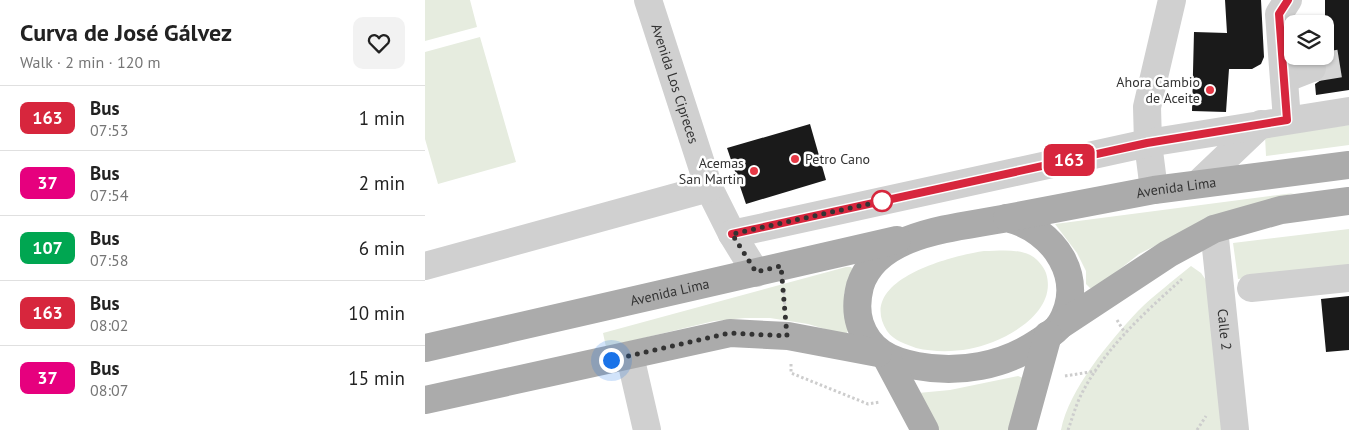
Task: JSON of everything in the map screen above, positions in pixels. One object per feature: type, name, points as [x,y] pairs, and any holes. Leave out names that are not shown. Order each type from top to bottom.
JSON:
[{"type":"main road","name":"Avenida Lima","points":[[425,348],[916,236],[1154,190],[1349,165]]},
{"type":"main road","points":[[425,400],[730,333],[787,336],[882,355],[931,369],[954,370],[977,367],[1015,356],[1168,254],[1214,229],[1281,210],[1349,201]]},
{"type":"main road","points":[[1007,218],[1023,222],[1037,229],[1059,253],[1066,267],[1069,298],[1053,331],[1022,430]]},
{"type":"main road","points":[[916,236],[879,257],[863,278],[858,298],[858,319],[862,331],[882,355],[925,430]]},
{"type":"street","name":"Avenida Los Cipreces","points":[[648,0],[709,188],[732,234],[769,270]]},
{"type":"street","points":[[1154,190],[1147,143],[1147,106],[1172,0]]},
{"type":"street","points":[[1198,184],[1274,122],[1284,79],[1279,14],[1288,0]]},
{"type":"street","points":[[1284,79],[1312,68]]},
{"type":"street","points":[[732,234],[1147,143],[1349,111]]},
{"type":"street","points":[[425,266],[709,188]]},
{"type":"street","name":"Calle 2","points":[[1214,229],[1235,430]]},
{"type":"street","points":[[1251,288],[1349,278]]},
{"type":"street","points":[[630,356],[647,430]]},
{"type":"path","points":[[769,270],[787,336]]},
{"type":"path","points":[[1068,430],[1080,397],[1103,361],[1129,328],[1184,277]]},
{"type":"shaded area","points":[[425,0],[470,0],[477,27],[425,41]]},
{"type":"shaded area","points":[[480,37],[516,162],[438,184],[425,139],[425,52]]},
{"type":"shaded area","points":[[1349,125],[1349,145],[1266,156],[1265,136]]},
{"type":"shaded area","points":[[1294,193],[1204,221],[1139,254],[1097,287],[1090,288],[1086,284],[1086,271],[1077,253],[1055,224]]},
{"type":"shaded area","points":[[1349,229],[1349,265],[1238,279],[1233,243]]},
{"type":"shaded area","points":[[984,251],[1025,253],[1035,258],[1045,270],[1048,288],[1044,301],[1025,324],[1011,333],[982,346],[956,351],[916,348],[900,342],[887,331],[881,313],[884,298],[895,285],[911,274],[930,265],[950,258]]},
{"type":"shaded area","points":[[1191,266],[1201,273],[1208,283],[1222,430],[1061,430],[1072,398],[1103,351],[1138,311]]},
{"type":"shaded area","points":[[851,267],[853,270],[844,294],[844,309],[849,330],[845,335],[808,324],[770,318],[745,318],[714,321],[606,347],[603,333]]},
{"type":"shaded area","points":[[1018,376],[1023,378],[1010,430],[938,430],[918,393],[950,390]]},
{"type":"building","points":[[1225,0],[1261,0],[1264,57],[1261,64],[1252,69],[1229,69],[1226,112],[1192,111],[1194,32],[1227,33]]},
{"type":"building","points":[[1325,0],[1349,0],[1349,90],[1316,95],[1315,84],[1324,78],[1327,65],[1334,65],[1334,15],[1325,15]]},
{"type":"building","points":[[810,124],[826,180],[746,204],[727,148]]},
{"type":"building","points":[[1349,296],[1349,350],[1326,352],[1321,299]]},
{"type":"tunnel","points":[[1312,68],[1349,62]]},
{"type":"bus line","name":"163","points":[[732,234],[1147,143],[1287,120],[1279,14],[1288,0]]},
{"type":"place","name":"Ahora Cambio de Aceite","points":[[1210,90]]},
{"type":"place","name":"Petro Cano","points":[[795,159]]},
{"type":"place","name":"Acemas San Martin","points":[[754,171]]},
{"type":"route","points":[[611,360],[730,333],[787,336],[781,266],[756,272],[732,234],[882,201]]}]
